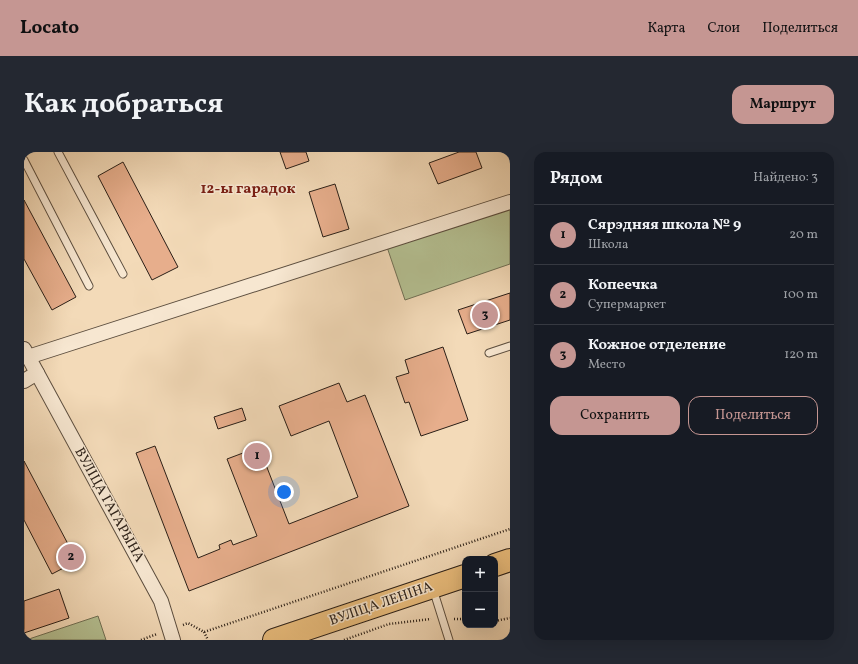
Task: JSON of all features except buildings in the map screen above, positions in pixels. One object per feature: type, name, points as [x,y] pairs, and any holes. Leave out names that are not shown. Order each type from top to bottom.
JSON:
[{"type":"main road","points":[[498,564],[510,560]]},
{"type":"main road","name":"ВУЛІЦА ЛЕНІНА","points":[[274,640],[462,577]]},
{"type":"street","points":[[26,353],[510,202]]},
{"type":"street","name":"ВУЛІЦА ГАГАРЫНА","points":[[26,353],[161,601],[172,635]]},
{"type":"street","points":[[24,381],[37,373]]},
{"type":"lane","points":[[58,152],[123,274]]},
{"type":"lane","points":[[24,160],[89,286]]},
{"type":"lane","points":[[489,353],[510,346]]},
{"type":"lane","points":[[433,587],[449,640]]},
{"type":"path","points":[[204,632],[510,528]]},
{"type":"path","points":[[344,640],[389,624],[442,618],[462,619]]},
{"type":"path","points":[[498,620],[510,618]]},
{"type":"path","points":[[141,640],[172,635],[188,623],[204,632],[208,640]]},
{"type":"green space","points":[[510,205],[510,264],[405,300],[387,247]]},
{"type":"green space","points":[[98,616],[106,640],[26,640]]},
{"type":"place","name":"Кожное отделение","points":[[485,315]]},
{"type":"place","name":"Сярэдняя школа № 9","points":[[257,456]]},
{"type":"place","name":"Копеечка","points":[[71,557]]},
{"type":"district","name":"12-ы гарадок","points":[[248,189]]}]
